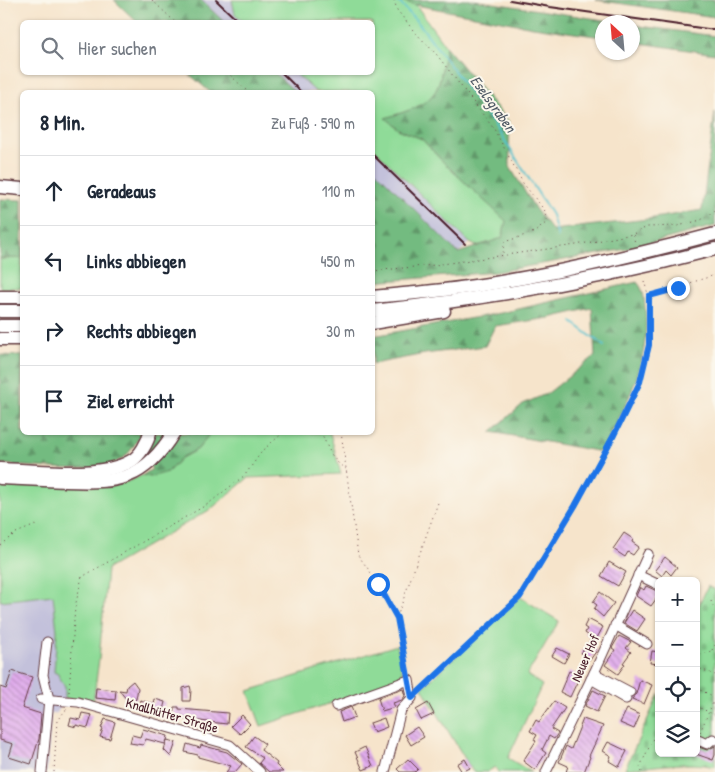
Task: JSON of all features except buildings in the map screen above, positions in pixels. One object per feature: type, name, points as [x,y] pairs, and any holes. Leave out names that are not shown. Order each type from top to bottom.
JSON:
[{"type":"highway","points":[[0,187],[20,189]]},
{"type":"highway","points":[[0,196],[20,197]]},
{"type":"highway","points":[[375,297],[475,286],[545,274],[657,250],[715,234]]},
{"type":"highway","points":[[375,311],[438,304],[549,287],[616,274],[715,249]]},
{"type":"highway","points":[[375,290],[545,274]]},
{"type":"highway","points":[[375,323],[485,304],[549,287]]},
{"type":"highway","points":[[0,311],[20,310]]},
{"type":"highway","points":[[0,326],[20,326]]},
{"type":"highway","points":[[0,469],[85,472],[120,466],[133,460],[143,449],[149,435]]},
{"type":"highway","points":[[0,478],[90,482],[106,482],[124,478],[138,472],[150,463],[161,452],[172,435]]},
{"type":"street","name":"Neuer Hof","points":[[546,772],[593,676],[648,554]]},
{"type":"street","points":[[638,575],[655,583]]},
{"type":"street","points":[[615,625],[646,644]]},
{"type":"street","points":[[42,772],[45,699],[43,675],[47,642]]},
{"type":"street","points":[[593,676],[628,695]]},
{"type":"street","points":[[336,706],[409,680],[412,698],[401,710],[385,772]]},
{"type":"street","name":"Knallhütter Straße","points":[[45,699],[68,700],[230,745],[260,772]]},
{"type":"street","points":[[700,741],[707,744],[713,739],[715,740]]},
{"type":"path","points":[[152,0],[174,20]]},
{"type":"path","points":[[394,0],[397,10],[437,55],[494,129],[523,183],[545,211],[548,222],[534,232],[504,242],[503,254]]},
{"type":"path","points":[[230,75],[246,90]]},
{"type":"path","points":[[375,271],[435,266],[503,254],[576,245],[633,234],[647,227],[678,226],[701,220],[715,211]]},
{"type":"path","points":[[633,234],[636,247]]},
{"type":"path","points":[[649,296],[715,275]]},
{"type":"path","points":[[412,698],[520,597],[575,506],[614,435],[640,382],[649,345],[649,296],[644,281]]},
{"type":"path","points":[[54,772],[57,720],[67,709],[75,607],[82,577],[208,504],[245,475],[263,450],[280,435]]},
{"type":"path","points":[[322,435],[338,465],[346,469]]},
{"type":"path","points":[[341,435],[358,555],[378,584],[397,618],[409,680]]},
{"type":"path","points":[[397,618],[438,500]]},
{"type":"path","points":[[0,545],[16,532],[36,525]]},
{"type":"path","points":[[711,601],[715,610]]},
{"type":"path","points":[[711,650],[715,644]]},
{"type":"path","points":[[700,654],[715,650]]},
{"type":"path","points":[[700,669],[715,675]]},
{"type":"path","points":[[700,690],[715,698],[700,731]]},
{"type":"path","points":[[700,708],[715,715]]},
{"type":"path","points":[[642,772],[640,767],[655,736]]},
{"type":"shaded area","points":[[201,0],[232,0],[235,14],[242,20],[222,20]]},
{"type":"shaded area","points":[[277,75],[297,75],[314,90],[293,90]]},
{"type":"shaded area","points":[[375,151],[470,243],[458,253],[375,170]]},
{"type":"shaded area","points":[[53,594],[57,631],[54,672],[58,674],[65,686],[65,698],[57,713],[51,714],[47,772],[0,772],[0,601]]},
{"type":"green space","points":[[114,0],[201,0],[222,20],[135,20]]},
{"type":"green space","points":[[232,0],[399,0],[416,5],[446,47],[438,86],[429,99],[423,103],[409,111],[386,118],[398,129],[422,139],[444,163],[507,221],[502,239],[476,246],[470,243],[375,150],[375,90],[314,90],[297,75],[375,75],[375,20],[242,20],[235,14]]},
{"type":"green space","points":[[399,0],[473,0],[595,19],[595,36],[533,27],[416,5]]},
{"type":"green space","points":[[596,0],[715,0],[715,17]]},
{"type":"green space","points":[[640,26],[715,36],[715,54],[640,43]]},
{"type":"green space","points":[[446,47],[509,122],[510,167],[536,210],[552,230],[648,219],[702,210],[715,112],[715,226],[632,248],[496,272],[375,282],[375,170],[458,253],[502,238],[506,221],[444,163],[422,139],[398,129],[385,118],[416,107],[429,99],[438,86]]},
{"type":"green space","points":[[190,75],[277,75],[293,90],[208,90]]},
{"type":"green space","points":[[0,199],[20,200],[20,258],[0,259]]},
{"type":"green space","points":[[20,258],[20,288],[0,288],[0,259]]},
{"type":"green space","points":[[637,282],[644,300],[646,328],[644,347],[635,383],[602,452],[491,432],[523,404],[548,393],[595,356],[592,308],[549,318],[495,326],[485,346],[425,354],[375,364],[375,336],[501,313]]},
{"type":"green space","points":[[0,355],[20,356],[20,435],[140,435],[127,455],[109,465],[79,468],[45,468],[0,464]]},
{"type":"green space","points":[[153,435],[208,435],[198,449],[181,458],[168,472],[150,477],[143,475],[152,469],[147,462],[113,474]]},
{"type":"green space","points":[[208,435],[331,435],[341,474],[248,478],[211,509],[107,569],[93,704],[65,698],[65,686],[58,674],[54,672],[57,631],[53,595],[0,601],[0,482],[109,487],[143,475],[168,472],[181,458],[198,449]]},
{"type":"green space","points":[[708,586],[715,590],[715,767],[682,764],[625,769],[655,703],[655,757],[700,757],[700,603]]},
{"type":"green space","points":[[520,597],[559,621],[527,675],[542,685],[508,758],[531,772],[498,772],[495,767],[487,772],[473,772],[422,688]]},
{"type":"green space","points":[[397,645],[404,679],[261,726],[248,691]]},
{"type":"waterway","name":"Eselsgraben","points":[[390,0],[400,3],[421,26],[498,130],[552,215],[558,237]]},
{"type":"waterway","name":"Eselsgraben","points":[[572,322],[604,346]]},
{"type":"railway","points":[[216,0],[237,20]]},
{"type":"railway","points":[[510,0],[715,30]]},
{"type":"railway","points":[[284,75],[299,90]]},
{"type":"railway","points":[[375,157],[465,244]]},
{"type":"route","points":[[378,584],[397,618],[412,698],[520,597],[575,506],[614,435],[640,382],[649,345],[649,296],[678,288]]}]
